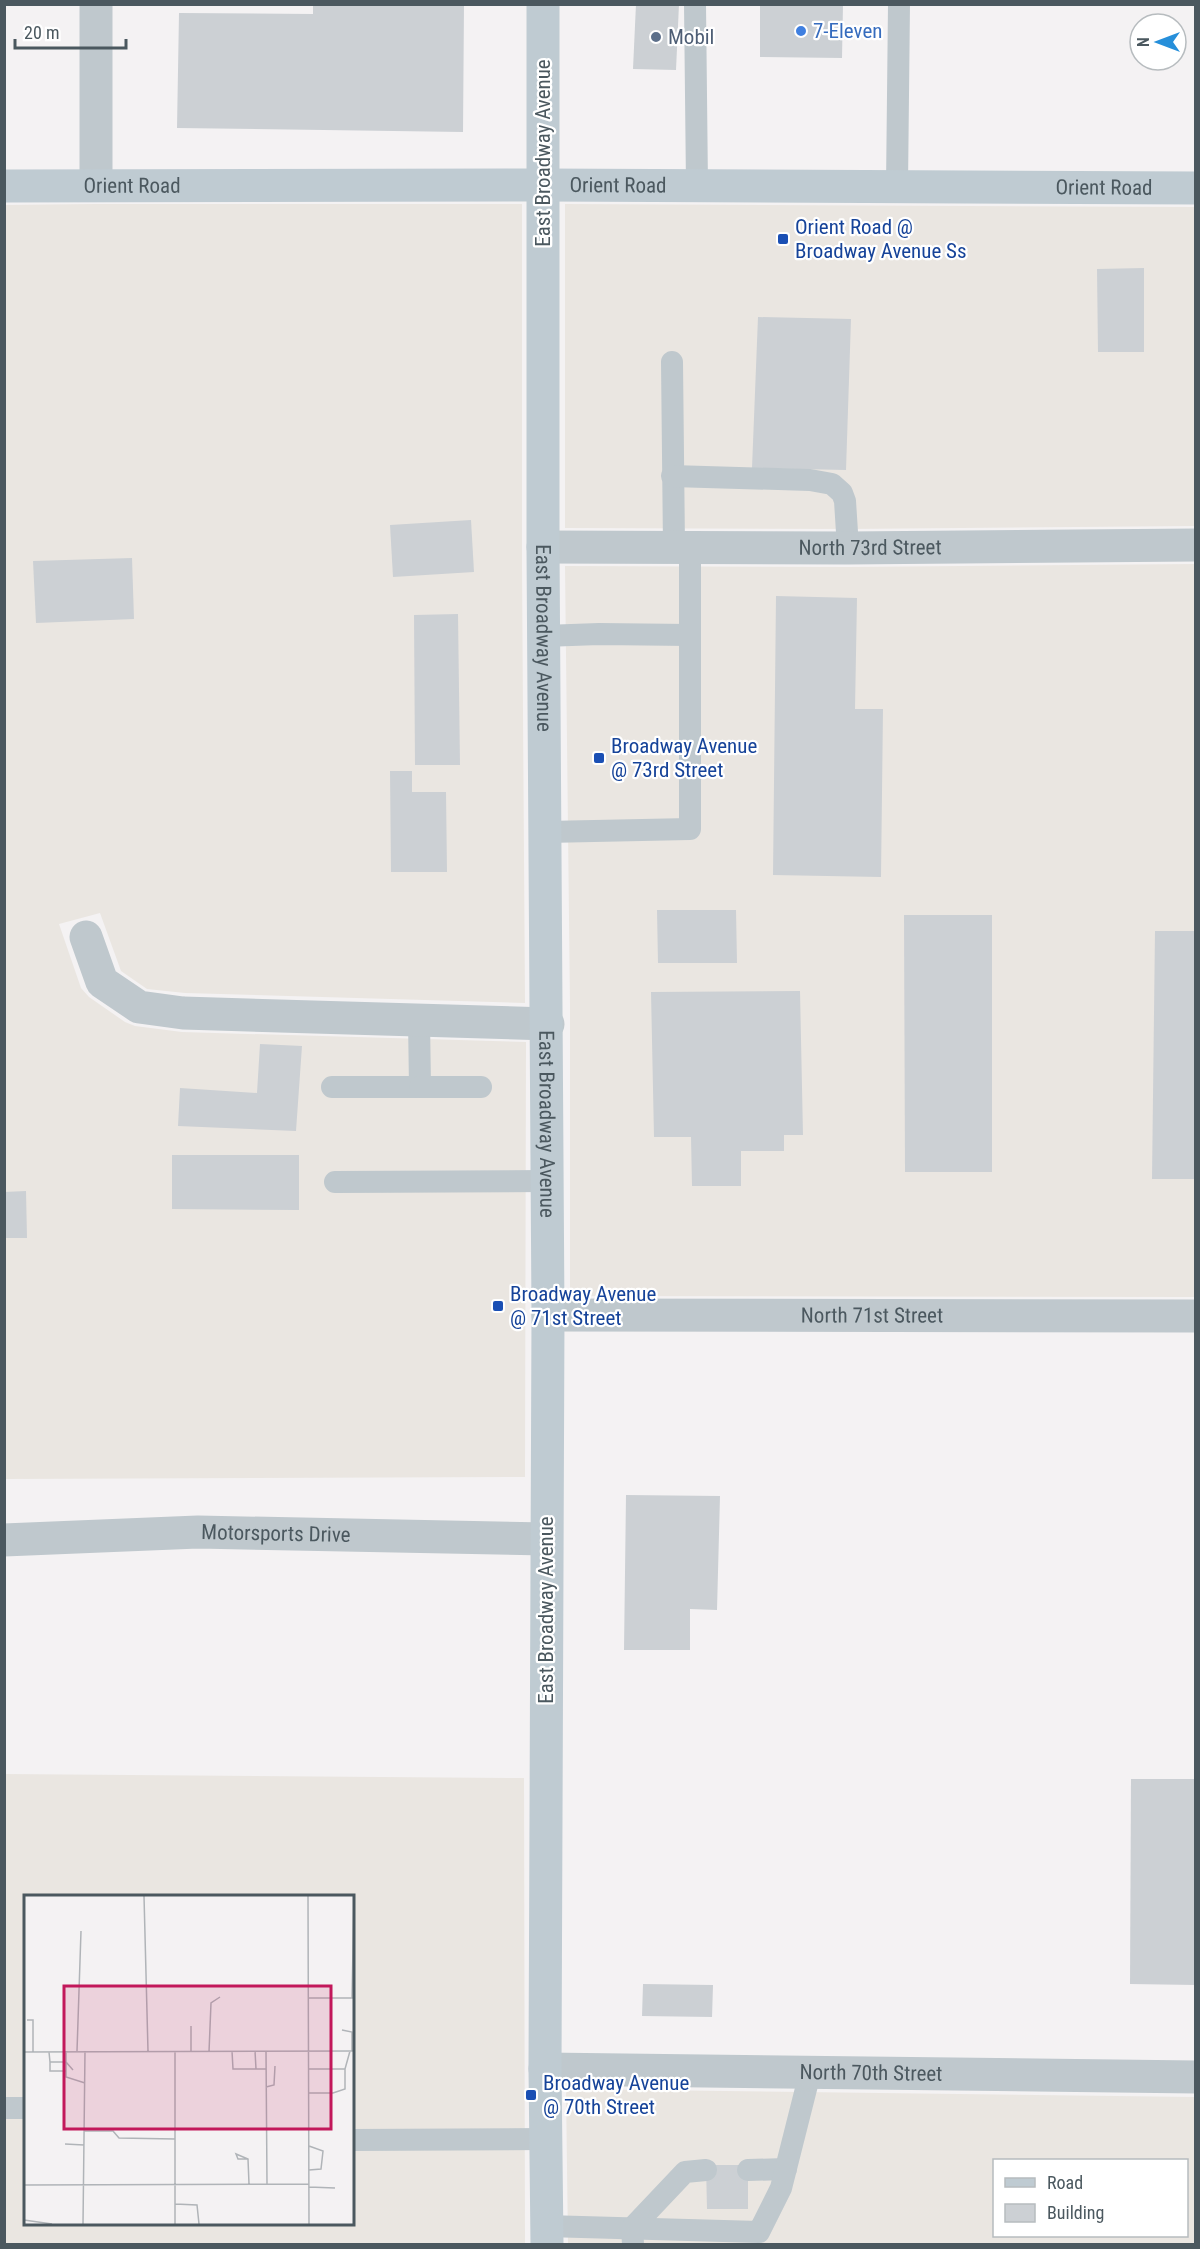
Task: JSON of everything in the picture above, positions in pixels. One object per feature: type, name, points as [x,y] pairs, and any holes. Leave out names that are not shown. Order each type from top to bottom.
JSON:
[{"type":"main road","name":"East Broadway Avenue","points":[[543,4],[543,547],[548,1023],[544,2069],[547,2235]]},
{"type":"main road","name":"Orient Road","points":[[4,186],[543,185],[1196,188]]},
{"type":"street","points":[[96,4],[96,185]]},
{"type":"street","name":"North 73rd Street","points":[[543,547],[848,548],[1196,544]]},
{"type":"street","points":[[86,937],[102,982],[139,1007],[183,1013],[548,1023]]},
{"type":"street","name":"North 71st Street","points":[[548,1315],[1196,1316]]},
{"type":"street","name":"Motorsports Drive","points":[[4,1540],[198,1532],[546,1539]]},
{"type":"street","name":"North 70th Street","points":[[544,2069],[1196,2077]]},
{"type":"lane","points":[[695,4],[697,186]]},
{"type":"lane","points":[[897,186],[899,4]]},
{"type":"lane","points":[[546,832],[690,829],[690,635],[682,547],[672,476],[672,362]]},
{"type":"lane","points":[[672,476],[810,480],[832,484],[842,493],[845,501],[848,548]]},
{"type":"lane","points":[[544,636],[690,635]]},
{"type":"lane","points":[[419,1020],[420,1087]]},
{"type":"lane","points":[[332,1087],[481,1087]]},
{"type":"lane","points":[[335,1182],[548,1181]]},
{"type":"lane","points":[[547,2235],[711,2237],[759,2232],[781,2188],[810,2073]]},
{"type":"lane","points":[[4,2108],[24,2108]]},
{"type":"lane","points":[[354,2140],[545,2139]]},
{"type":"lane","points":[[748,2170],[786,2169]]},
{"type":"lane","points":[[633,2236],[685,2172],[706,2170]]},
{"type":"shaded area","points":[[522,204],[525,1003],[185,993],[147,989],[121,971],[100,913],[59,924],[81,988],[89,997],[125,1022],[135,1026],[182,1032],[526,1042],[525,1477],[5,1479],[4,205]]},
{"type":"shaded area","points":[[565,204],[1195,207],[1195,526],[848,529],[565,528]]},
{"type":"shaded area","points":[[1195,564],[1195,1297],[570,1296],[570,1005],[565,566],[849,567]]},
{"type":"shaded area","points":[[5,1774],[524,1778],[525,2244],[5,2244]]},
{"type":"shaded area","points":[[566,2089],[1195,2097],[1195,2244],[568,2244]]},
{"type":"building","points":[[313,4],[464,4],[463,132],[177,128],[179,13],[313,14]]},
{"type":"building","name":"Mobil","points":[[636,4],[679,4],[676,70],[633,69]]},
{"type":"building","name":"7-Eleven","points":[[760,4],[843,4],[842,58],[760,57]]},
{"type":"building","points":[[1144,268],[1144,352],[1098,352],[1097,269]]},
{"type":"building","points":[[758,317],[851,319],[846,470],[752,468]]},
{"type":"building","points":[[471,520],[474,572],[393,577],[390,525]]},
{"type":"building","points":[[132,558],[134,619],[36,623],[33,561]]},
{"type":"building","points":[[776,596],[857,598],[855,709],[883,709],[881,877],[773,875]]},
{"type":"building","points":[[458,614],[460,765],[415,765],[414,615]]},
{"type":"building","points":[[390,771],[412,771],[412,792],[446,792],[447,872],[391,872]]},
{"type":"building","points":[[657,910],[736,910],[737,963],[658,963]]},
{"type":"building","points":[[904,915],[992,915],[992,1172],[905,1172]]},
{"type":"building","points":[[1155,931],[1196,931],[1196,1179],[1152,1179]]},
{"type":"building","points":[[800,991],[803,1135],[784,1135],[784,1151],[741,1151],[741,1186],[692,1186],[691,1137],[654,1137],[651,992]]},
{"type":"building","points":[[260,1044],[302,1046],[296,1131],[178,1126],[180,1088],[257,1093]]},
{"type":"building","points":[[172,1155],[299,1155],[299,1210],[172,1209]]},
{"type":"building","points":[[26,1191],[27,1238],[4,1238],[4,1192]]},
{"type":"building","points":[[626,1495],[720,1496],[717,1610],[690,1609],[690,1650],[624,1650]]},
{"type":"building","points":[[1131,1779],[1196,1779],[1196,1985],[1130,1984]]},
{"type":"building","points":[[643,1984],[713,1985],[712,2017],[642,2016]]},
{"type":"building","points":[[706,2165],[748,2165],[748,2209],[707,2209]]},
{"type":"place","name":"7-Eleven","points":[[801,31]]},
{"type":"place","name":"Mobil","points":[[656,37]]},
{"type":"place","name":"Orient Road @ Broadway Avenue Ss","points":[[783,239]]},
{"type":"place","name":"Broadway Avenue @ 73rd Street","points":[[599,758]]},
{"type":"place","name":"Broadway Avenue @ 71st Street","points":[[498,1306]]},
{"type":"place","name":"Broadway Avenue @ 70th Street","points":[[531,2095]]}]
